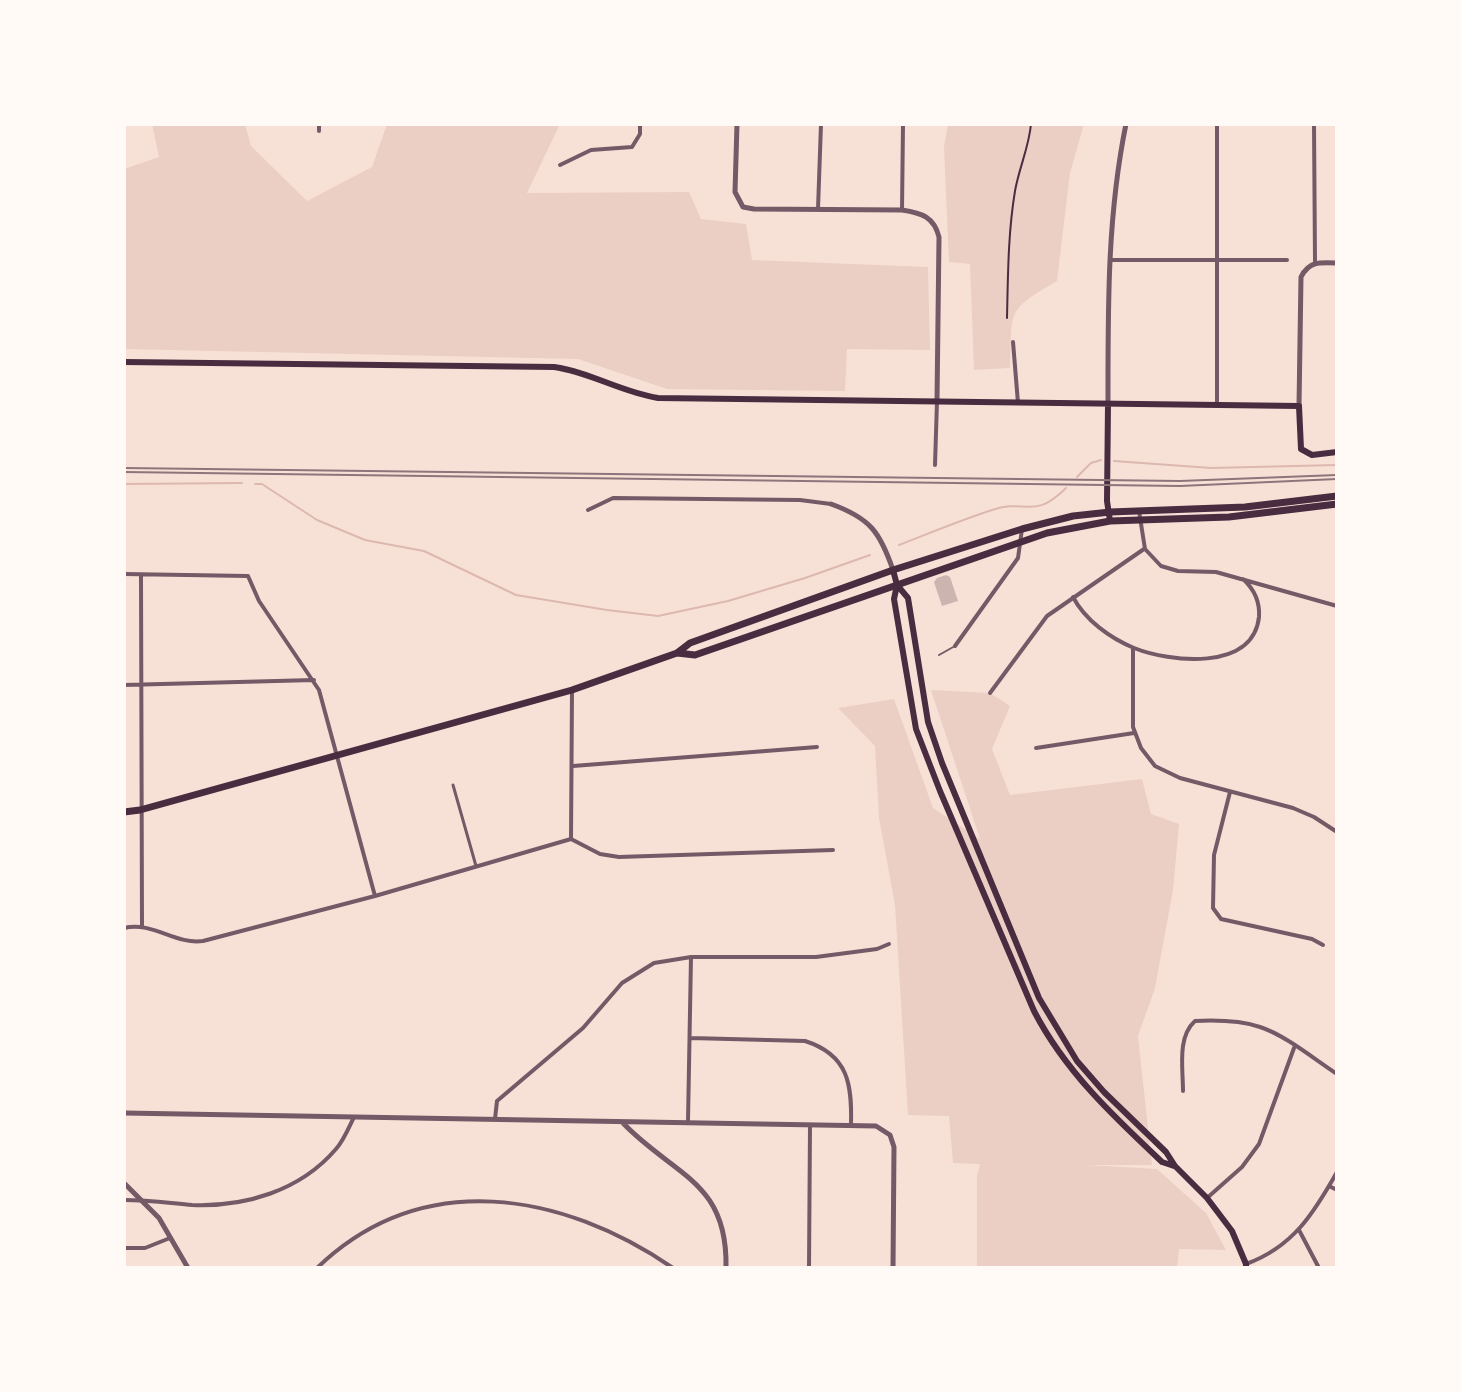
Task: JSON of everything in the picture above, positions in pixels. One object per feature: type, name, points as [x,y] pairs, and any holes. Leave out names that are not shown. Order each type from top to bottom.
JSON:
[{"type":"main road","points":[[124,362],[545,366],[572,370],[630,393],[658,398],[1299,406],[1301,449],[1312,455],[1337,452]]},
{"type":"main road","points":[[1108,404],[1107,501],[1110,516]]},
{"type":"main road","points":[[124,815],[572,690],[677,653],[690,643],[893,570],[1022,529],[1073,516],[1139,515],[1245,507],[1337,496]]},
{"type":"main road","points":[[1139,515],[1229,517],[1337,504]]},
{"type":"main road","points":[[677,653],[695,655],[1022,540],[1110,516]]},
{"type":"main road","points":[[893,570],[897,585],[908,598],[928,722],[1039,998],[1077,1061],[1207,1198],[1232,1231],[1248,1267]]},
{"type":"main road","points":[[897,585],[894,599],[916,729],[1034,1011],[1050,1043],[1086,1088],[1162,1162],[1175,1166]]},
{"type":"street","points":[[319,124],[319,131]]},
{"type":"street","points":[[560,165],[591,150],[632,147],[640,134],[640,124]]},
{"type":"street","points":[[737,124],[735,196],[743,207],[902,210],[924,215],[935,225],[939,237],[935,465]]},
{"type":"street","points":[[818,209],[821,124]]},
{"type":"street","points":[[902,210],[903,124]]},
{"type":"street","points":[[1108,404],[1109,260],[1116,174],[1126,124]]},
{"type":"street","points":[[1217,124],[1217,405]]},
{"type":"street","points":[[1314,124],[1315,262]]},
{"type":"street","points":[[1109,260],[1287,260]]},
{"type":"street","points":[[1299,406],[1301,277],[1304,270],[1315,262],[1337,263]]},
{"type":"street","points":[[1013,342],[1018,403]]},
{"type":"street","points":[[588,510],[613,498],[800,500],[831,504],[862,518],[879,534],[893,570]]},
{"type":"street","points":[[1139,515],[1145,549],[1156,563],[1172,570],[1216,572],[1337,606]]},
{"type":"street","points":[[955,646],[1018,558],[1022,529]]},
{"type":"street","points":[[990,693],[1047,616],[1145,549]]},
{"type":"street","points":[[124,574],[248,576],[259,601],[314,680],[375,896]]},
{"type":"street","points":[[141,575],[142,926]]},
{"type":"street","points":[[1073,597],[1095,624],[1133,648],[1178,658],[1222,657],[1239,650],[1253,636],[1259,612],[1255,594],[1243,579]]},
{"type":"street","points":[[1133,648],[1131,714],[1134,733],[1151,762],[1172,776],[1293,808],[1337,832]]},
{"type":"street","points":[[124,685],[314,680]]},
{"type":"street","points":[[571,839],[572,690]]},
{"type":"street","points":[[1036,748],[1134,733]]},
{"type":"street","points":[[573,766],[817,747]]},
{"type":"street","points":[[453,785],[476,866]]},
{"type":"street","points":[[1230,791],[1214,855],[1213,908],[1216,915],[1221,919],[1312,939],[1323,945]]},
{"type":"street","points":[[124,928],[142,926],[178,940],[203,941],[375,896],[571,839],[600,854],[619,857],[833,850]]},
{"type":"street","points":[[495,1119],[497,1101],[583,1028],[622,983],[654,963],[691,957],[816,957],[877,949],[889,944]]},
{"type":"street","points":[[688,1121],[691,957]]},
{"type":"street","points":[[1183,1091],[1184,1038],[1187,1028],[1195,1021],[1243,1023],[1260,1027],[1337,1074]]},
{"type":"street","points":[[691,1038],[805,1041],[820,1046],[837,1061],[849,1081],[851,1125]]},
{"type":"street","points":[[1207,1198],[1242,1167],[1259,1144],[1294,1047]]},
{"type":"street","points":[[124,1113],[876,1126],[890,1135],[894,1147],[893,1268]]},
{"type":"street","points":[[124,1200],[221,1205],[258,1198],[297,1182],[338,1147],[354,1117]]},
{"type":"street","points":[[621,1122],[639,1141],[694,1181],[707,1195],[723,1227],[726,1268]]},
{"type":"street","points":[[809,1268],[810,1123]]},
{"type":"street","points":[[1248,1267],[1299,1230],[1311,1217],[1337,1172]]},
{"type":"street","points":[[124,1183],[159,1218],[188,1268]]},
{"type":"street","points":[[1329,1186],[1337,1190]]},
{"type":"street","points":[[317,1268],[357,1236],[396,1215],[442,1202],[478,1200],[572,1218],[618,1235],[673,1268]]},
{"type":"street","points":[[1299,1230],[1319,1268]]},
{"type":"street","points":[[124,1248],[145,1248],[170,1238]]},
{"type":"lane","points":[[939,655],[955,646]]},
{"type":"path","points":[[1007,318],[1015,188],[1030,141],[1031,124]]},
{"type":"shaded area","points":[[152,124],[245,124],[251,146],[307,201],[372,167],[387,124],[560,124],[527,193],[689,192],[701,219],[746,224],[752,260],[928,267],[930,350],[847,349],[845,391],[667,389],[578,359],[124,349],[124,169],[159,157]]},
{"type":"shaded area","points":[[948,124],[1084,124],[1070,173],[1057,281],[1028,300],[1015,314],[1010,368],[974,370],[970,264],[949,262],[944,147]]},
{"type":"shaded area","points":[[931,690],[990,693],[1010,706],[992,749],[1010,795],[1142,779],[1151,814],[1179,824],[1173,890],[1155,988],[1138,1036],[1152,1165],[1087,1165],[1157,1169],[1206,1213],[1226,1250],[1179,1249],[1177,1268],[977,1268],[977,1176],[980,1164],[953,1163],[949,1116],[908,1115],[895,905],[879,818],[875,746],[838,708],[894,699],[933,808],[980,839]]},
{"type":"building","points":[[946,575],[950,577],[958,601],[942,606],[934,582]]},
{"type":"waterway","points":[[1077,477],[1091,463],[1101,460]]},
{"type":"waterway","points":[[1114,461],[1211,468],[1337,465]]},
{"type":"waterway","points":[[124,484],[242,483]]},
{"type":"waterway","points":[[255,484],[262,484],[317,520],[365,540],[424,551],[516,595],[658,616],[728,601],[870,555]]},
{"type":"waterway","points":[[899,545],[992,510],[1045,504],[1066,488]]},
{"type":"tram line","points":[[124,468],[1180,481],[1337,475]]},
{"type":"railway","points":[[124,472],[1180,486],[1337,479]]}]
